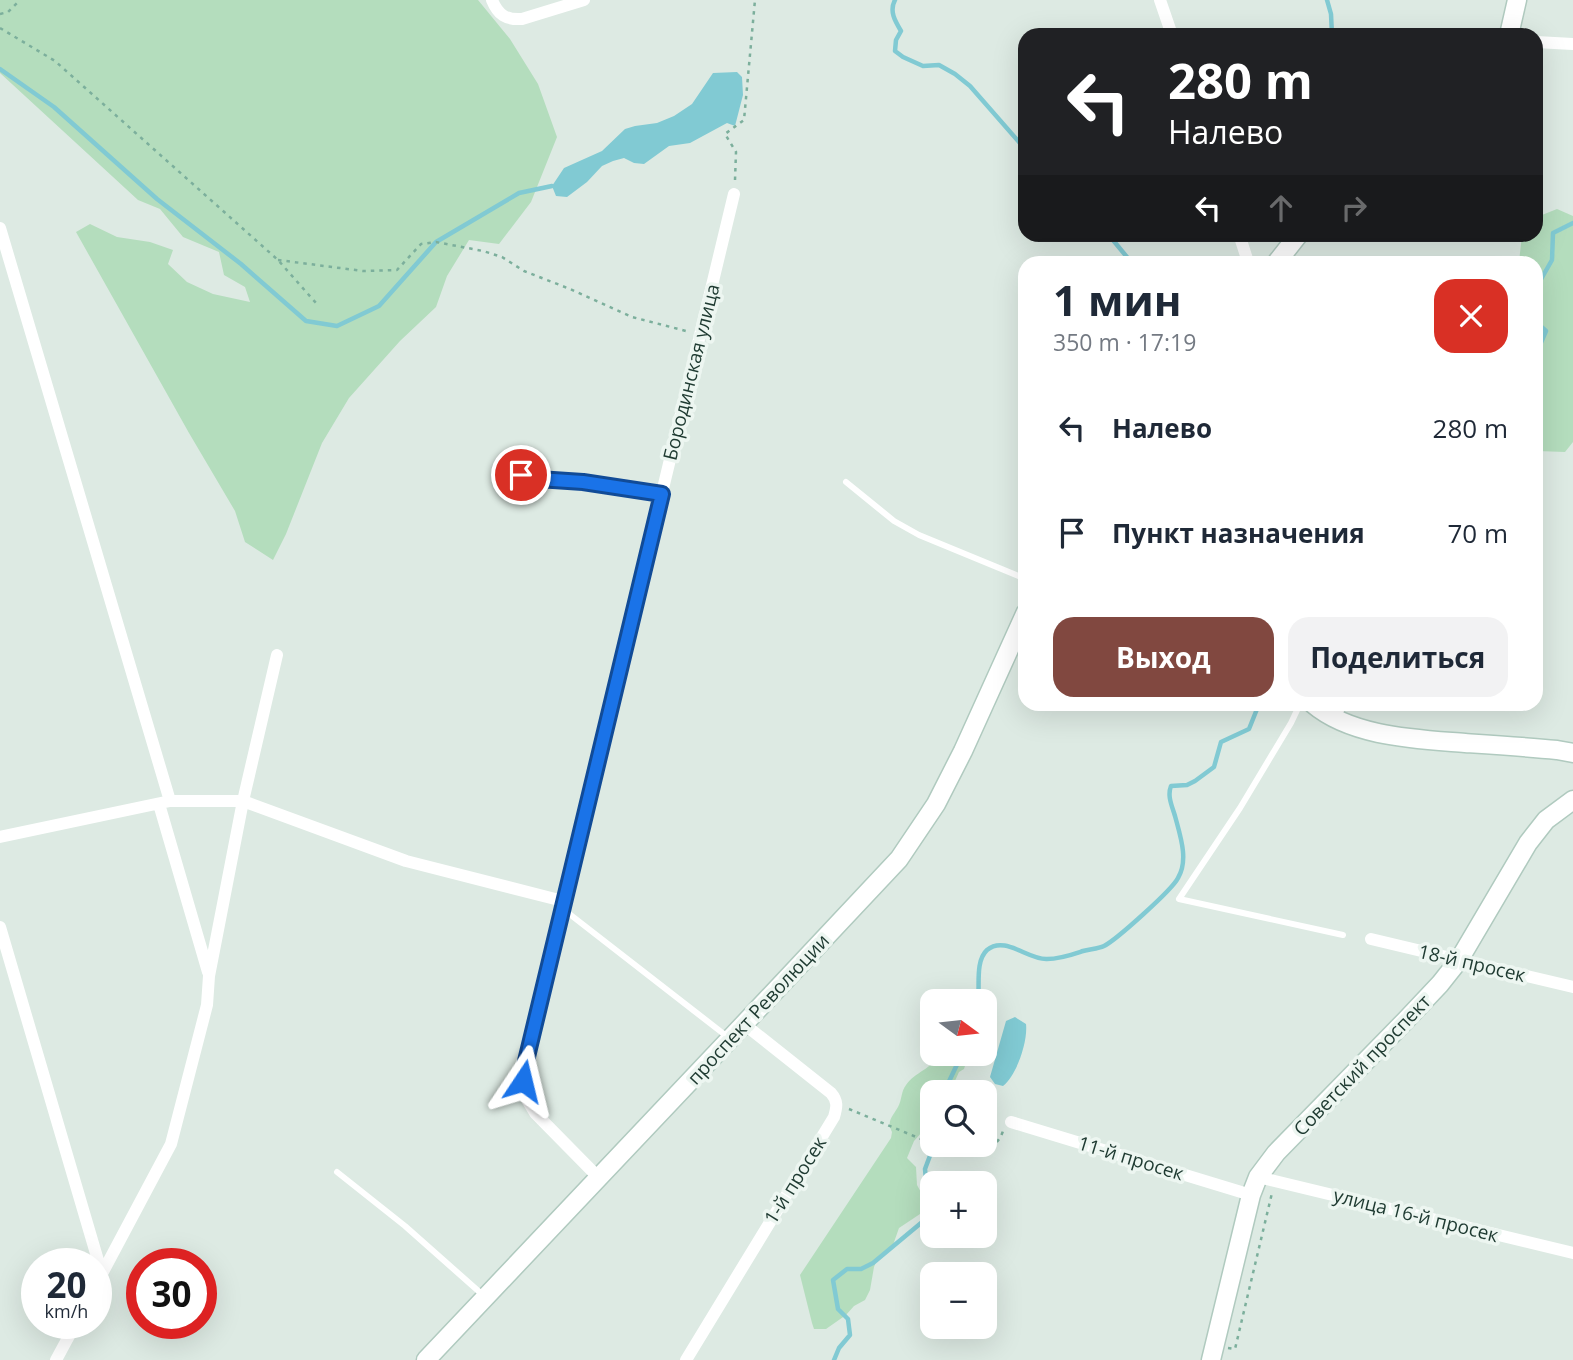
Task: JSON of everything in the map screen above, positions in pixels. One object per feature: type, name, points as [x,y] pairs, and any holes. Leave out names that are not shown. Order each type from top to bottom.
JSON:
[{"type":"street","points":[[492,0],[502,16],[512,20],[584,0]]},
{"type":"street","points":[[1160,0],[1170,28]]},
{"type":"street","points":[[1511,28],[1517,0]]},
{"type":"street","points":[[1543,42],[1573,44]]},
{"type":"street","name":"Бородинская улица","points":[[599,1178],[535,1113],[526,1098],[523,1081],[562,904],[734,194]]},
{"type":"street","points":[[0,228],[164,803],[209,976]]},
{"type":"street","points":[[1282,256],[1293,242]]},
{"type":"street","name":"проспект Революции","points":[[426,1360],[899,859],[936,804],[1018,630]]},
{"type":"street","points":[[112,1255],[171,1144],[207,1005],[209,976],[243,801],[277,655]]},
{"type":"street","points":[[1341,711],[1386,734],[1573,753]]},
{"type":"street","name":"Советский проспект","points":[[1213,1352],[1251,1195],[1258,1177],[1276,1153],[1440,984],[1459,960],[1528,843],[1546,820],[1573,800]]},
{"type":"street","points":[[0,837],[164,803],[243,801],[406,861],[562,904]]},
{"type":"street","points":[[0,927],[90,1248]]},
{"type":"street","name":"18-й просек","points":[[1371,939],[1573,987]]},
{"type":"street","points":[[744,1024],[831,1093],[837,1107]]},
{"type":"street","name":"1-й просек","points":[[686,1360],[834,1117],[837,1107]]},
{"type":"street","name":"11-й просек","points":[[1011,1122],[1251,1195]]},
{"type":"street","name":"улица 16-й просек","points":[[1258,1177],[1573,1253]]},
{"type":"street","points":[[56,1360],[67,1339]]},
{"type":"lane","points":[[521,475],[662,494]]},
{"type":"lane","points":[[846,482],[894,521],[919,535],[1018,576]]},
{"type":"lane","points":[[1297,711],[1240,808],[1180,899],[1343,935]]},
{"type":"lane","points":[[562,904],[730,1038]]},
{"type":"lane","points":[[337,1172],[405,1226],[485,1298]]},
{"type":"path","points":[[0,14],[8,12],[20,0]]},
{"type":"path","points":[[734,194],[736,152],[725,134],[744,120],[755,0]]},
{"type":"path","points":[[0,28],[55,61],[278,260],[316,303]]},
{"type":"path","points":[[278,260],[363,271],[397,270],[421,244],[436,242],[502,257],[524,271],[632,317],[701,334]]},
{"type":"path","points":[[837,1107],[851,1109],[920,1139]]},
{"type":"path","points":[[997,1141],[1003,1128],[1011,1122]]},
{"type":"path","points":[[1213,1352],[1235,1349],[1271,1192],[1282,1195]]},
{"type":"green space","points":[[0,0],[478,0],[510,39],[538,84],[557,137],[531,202],[499,244],[469,240],[447,276],[436,307],[400,341],[349,398],[322,443],[273,560],[245,542],[235,511],[76,232],[90,224],[117,237],[150,242],[173,250],[168,264],[187,282],[213,294],[250,302],[245,287],[224,275],[219,252],[183,237],[160,209],[138,200],[0,73]]},
{"type":"green space","points":[[1557,209],[1573,216],[1573,442],[1565,452],[1543,451],[1543,256],[1520,256],[1521,242],[1543,242],[1543,215]]},
{"type":"green space","points":[[928,1066],[965,1066],[955,1080],[920,1080],[920,1134],[907,1158],[916,1167],[920,1214],[899,1228],[893,1245],[876,1262],[865,1300],[826,1329],[814,1329],[800,1275],[891,1138],[892,1116],[904,1087]]},
{"type":"water","points":[[737,72],[742,77],[743,95],[735,126],[727,123],[690,143],[669,146],[644,164],[624,158],[613,161],[602,166],[567,197],[556,196],[552,186],[564,168],[602,151],[625,129],[657,123],[674,116],[692,104],[713,73]]},
{"type":"water","points":[[1015,1017],[1026,1024],[1025,1039],[1017,1066],[1003,1086],[997,1084],[997,1080],[990,1077],[993,1066],[998,1066],[998,1049],[1006,1021]]},
{"type":"waterway","points":[[895,0],[893,12],[901,31],[896,40],[895,51],[923,66],[939,65],[955,74],[970,86],[1018,141]]},
{"type":"waterway","points":[[1327,0],[1332,28]]},
{"type":"waterway","points":[[0,69],[54,107],[157,199],[241,264],[306,321],[337,326],[379,306],[436,242],[519,193],[552,186]]},
{"type":"waterway","points":[[1543,276],[1552,260],[1553,233],[1573,223]]},
{"type":"waterway","points":[[1115,242],[1126,256]]},
{"type":"waterway","points":[[1543,328],[1546,331],[1543,338]]},
{"type":"waterway","points":[[978,989],[981,960],[987,950],[994,946],[1001,945],[1047,959],[1102,947],[1166,893],[1178,878],[1183,863],[1181,839],[1170,797],[1171,786],[1187,785],[1214,767],[1221,742],[1249,729],[1256,711]]},
{"type":"waterway","points":[[950,1080],[956,1066]]},
{"type":"waterway","points":[[925,1171],[930,1157]]},
{"type":"waterway","points":[[834,1360],[839,1348],[850,1335],[848,1319],[838,1309],[833,1280],[847,1269],[861,1269],[873,1263],[920,1224]]},
{"type":"route","points":[[521,475],[662,494],[563,901],[523,1081]]}]
